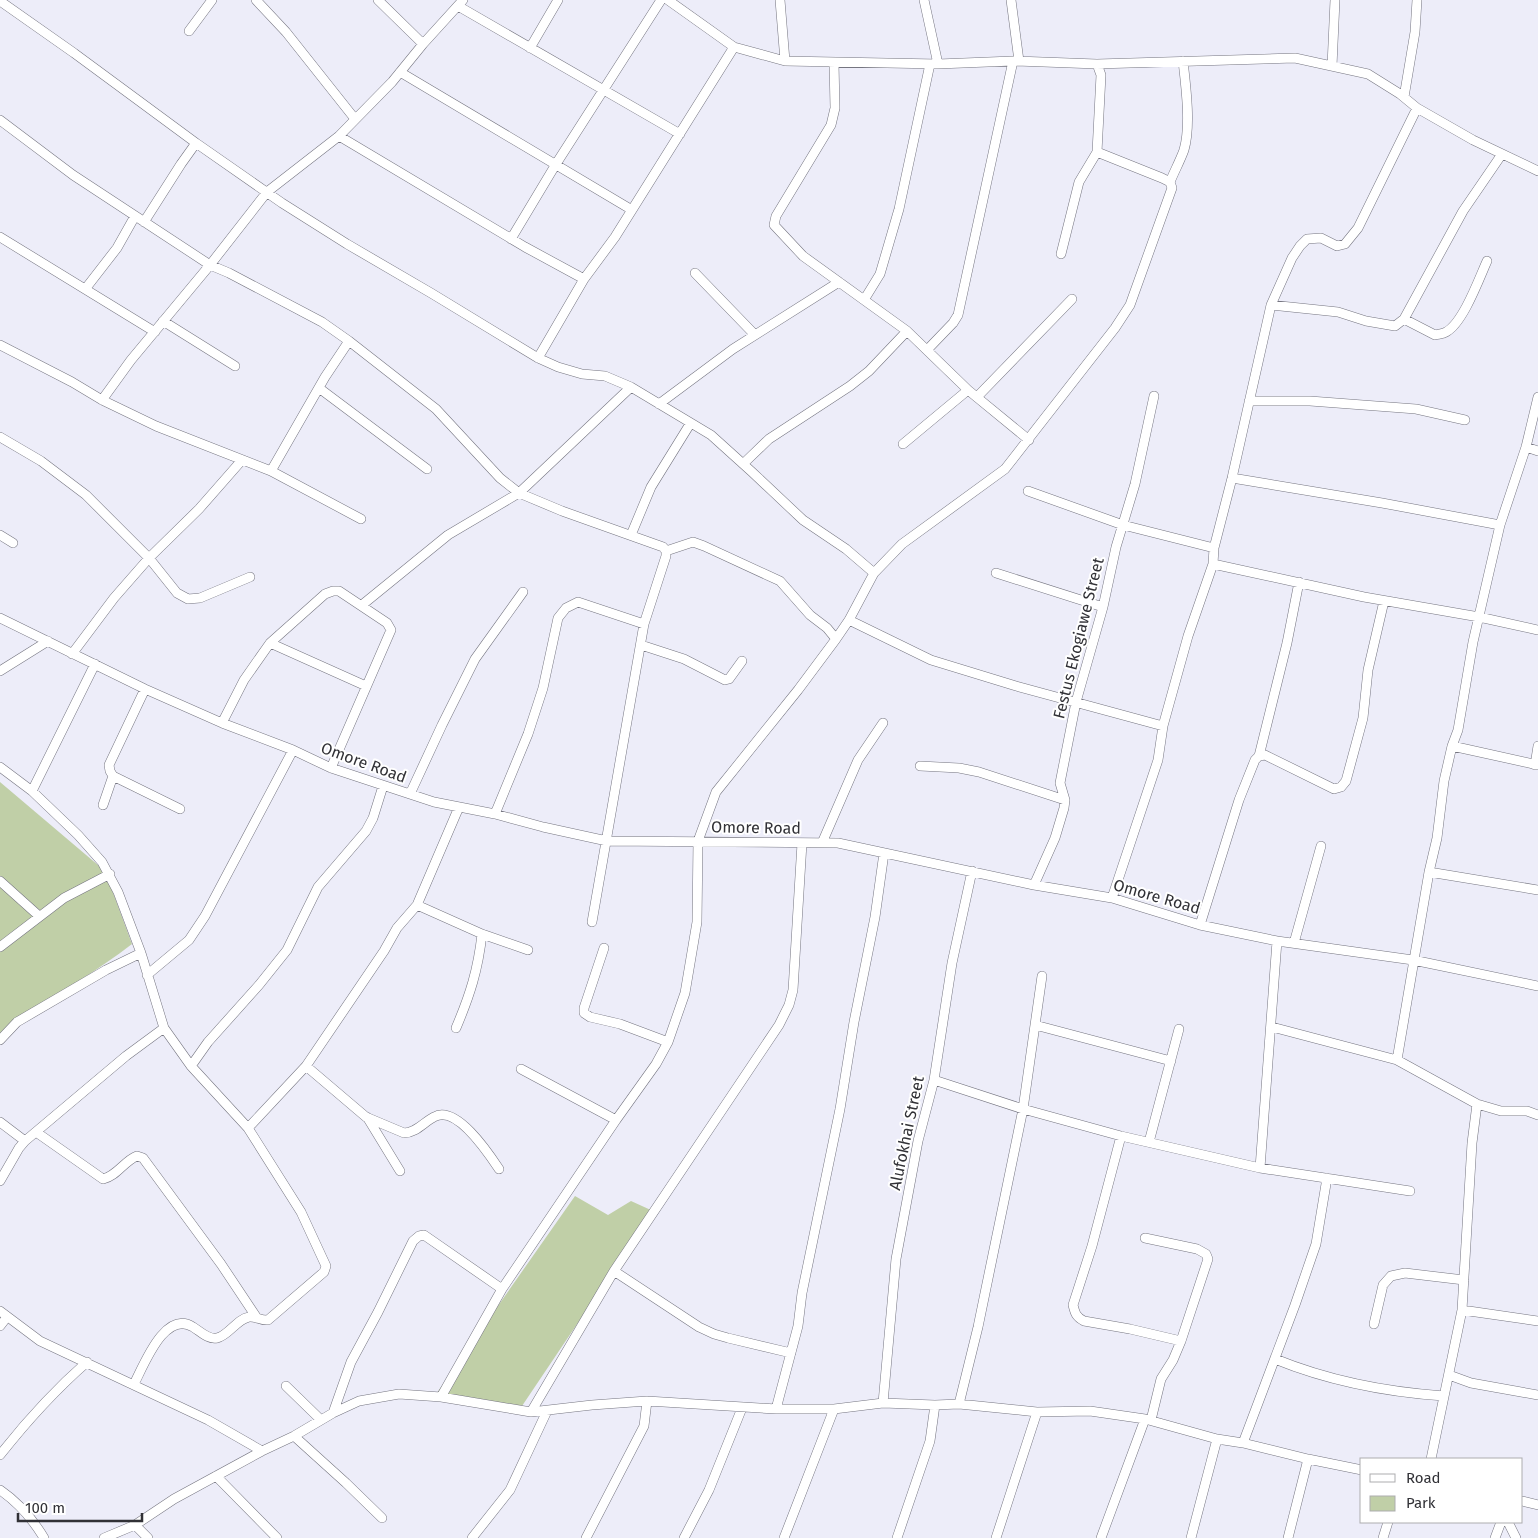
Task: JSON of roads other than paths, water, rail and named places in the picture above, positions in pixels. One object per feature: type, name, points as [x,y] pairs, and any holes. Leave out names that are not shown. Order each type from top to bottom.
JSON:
[{"type":"street","points":[[189,31],[212,0]]},
{"type":"street","points":[[256,0],[286,32],[355,118]]},
{"type":"street","points":[[378,0],[423,44]]},
{"type":"street","points":[[530,48],[558,0]]},
{"type":"street","points":[[511,239],[556,164],[661,0]]},
{"type":"street","points":[[668,0],[734,47],[785,61],[934,64],[1016,61],[1097,64],[1295,58],[1368,74],[1404,97],[1417,108],[1473,140],[1538,171]]},
{"type":"street","points":[[780,0],[785,61]]},
{"type":"street","points":[[864,300],[880,274],[899,208],[934,64],[924,0]]},
{"type":"street","points":[[928,350],[958,315],[1016,61],[1011,0]]},
{"type":"street","points":[[1332,66],[1335,0]]},
{"type":"street","points":[[1404,97],[1415,32],[1417,0]]},
{"type":"street","points":[[0,1],[196,143],[347,244],[538,358],[558,368],[582,374],[605,376],[660,404],[710,436],[803,520],[846,549],[874,573]]},
{"type":"street","points":[[102,400],[131,360],[210,265],[267,192],[339,136],[400,72],[460,3],[530,48],[680,134]]},
{"type":"street","points":[[538,358],[584,279],[615,237],[734,47]]},
{"type":"street","points":[[441,1397],[502,1289],[656,1064],[668,1042],[685,993],[697,922],[698,841],[716,792],[798,690],[849,620],[874,573],[902,544],[1005,469],[1115,328],[1130,305],[1172,188],[1170,182],[1184,150],[1187,105],[1183,62]]},
{"type":"street","points":[[834,63],[835,108],[831,125],[776,216],[774,225],[803,256],[907,331],[968,390],[1029,440]]},
{"type":"street","points":[[1061,254],[1080,182],[1097,152],[1102,75],[1097,64]]},
{"type":"street","points":[[400,72],[632,210]]},
{"type":"street","points":[[1112,898],[1158,760],[1163,726],[1188,636],[1213,564],[1214,548],[1232,478],[1271,305],[1292,258],[1300,246],[1308,239],[1321,238],[1337,246],[1345,244],[1358,228],[1417,108]]},
{"type":"street","points":[[0,120],[73,175],[210,265],[322,322],[349,341],[436,409],[500,478],[519,493],[562,511],[663,547],[666,551],[663,570],[644,624],[592,922]]},
{"type":"street","points":[[339,136],[511,239],[584,279]]},
{"type":"street","points":[[144,222],[180,164],[196,143]]},
{"type":"street","points":[[1097,152],[1170,182]]},
{"type":"street","points":[[1271,305],[1338,312],[1366,321],[1395,326],[1404,319],[1463,211],[1502,154]]},
{"type":"street","points":[[86,288],[117,248],[135,216]]},
{"type":"street","points":[[0,237],[86,288],[154,332]]},
{"type":"street","points":[[1404,319],[1435,336],[1446,332],[1454,326],[1470,299],[1487,261]]},
{"type":"street","points":[[695,273],[755,335]]},
{"type":"street","points":[[660,404],[733,349],[839,282]]},
{"type":"street","points":[[977,397],[1072,299]]},
{"type":"street","points":[[164,321],[235,366]]},
{"type":"street","points":[[743,464],[769,439],[850,386],[869,371],[907,331]]},
{"type":"street","points":[[271,472],[318,388],[349,341]]},
{"type":"street","points":[[0,346],[72,382],[102,400],[156,426],[271,472],[361,518]]},
{"type":"street","points":[[318,388],[427,469]]},
{"type":"street","points":[[362,606],[448,535],[519,493],[631,388]]},
{"type":"street","points":[[903,444],[968,390]]},
{"type":"street","name":"Festus Ekogiawe Street","points":[[1034,885],[1055,838],[1065,800],[1060,783],[1076,702],[1103,607],[1116,547],[1135,484],[1154,396]]},
{"type":"street","points":[[1397,1060],[1413,960],[1437,838],[1444,781],[1452,746],[1458,730],[1479,617],[1500,525],[1526,447],[1538,398]]},
{"type":"street","points":[[1249,400],[1310,401],[1416,408],[1465,420]]},
{"type":"street","points":[[631,535],[651,488],[690,424]]},
{"type":"street","points":[[0,437],[41,461],[86,495],[149,558],[177,593],[188,598],[200,598],[250,577]]},
{"type":"street","points":[[1526,447],[1538,451]]},
{"type":"street","points":[[72,654],[114,598],[149,558],[199,509],[242,460]]},
{"type":"street","points":[[1232,478],[1500,525]]},
{"type":"street","points":[[1028,491],[1123,525],[1214,548]]},
{"type":"street","points":[[0,535],[13,543]]},
{"type":"street","points":[[666,551],[693,542],[780,581],[810,615],[827,628],[836,638]]},
{"type":"street","points":[[1213,564],[1384,601],[1479,617],[1538,630]]},
{"type":"street","points":[[996,573],[1103,607]]},
{"type":"street","points":[[1200,925],[1239,800],[1250,770],[1259,756],[1287,643],[1299,582]]},
{"type":"street","points":[[222,723],[244,680],[270,643],[325,594],[340,591],[387,624],[391,630],[331,768]]},
{"type":"street","points":[[410,794],[475,659],[523,592]]},
{"type":"street","points":[[1259,756],[1265,755],[1334,789],[1341,787],[1346,781],[1364,718],[1368,670],[1384,601]]},
{"type":"street","points":[[496,814],[528,734],[543,688],[558,618],[566,608],[578,602],[644,624]]},
{"type":"street","name":"Omore Road","points":[[0,618],[145,689],[222,723],[293,750],[331,768],[383,786],[458,808],[496,814],[543,827],[607,841],[838,843],[1034,885],[1112,898],[1200,925],[1277,941],[1413,960],[1538,986]]},
{"type":"street","points":[[849,620],[931,660],[1016,686],[1163,726]]},
{"type":"street","points":[[0,670],[48,641]]},
{"type":"street","points":[[270,643],[366,686]]},
{"type":"street","points":[[641,645],[684,659],[725,680],[729,679],[742,661]]},
{"type":"street","points":[[32,791],[95,664]]},
{"type":"street","points":[[145,689],[109,765],[110,771],[113,776],[180,809]]},
{"type":"street","points":[[822,843],[858,760],[883,723]]},
{"type":"street","points":[[1452,746],[1536,765],[1538,746]]},
{"type":"street","points":[[147,976],[190,940],[205,916],[293,750]]},
{"type":"street","points":[[920,766],[959,768],[979,772],[1065,800]]},
{"type":"street","points":[[0,767],[32,791],[87,844],[110,874],[141,953],[164,1028],[191,1066],[248,1128],[302,1212],[326,1266],[324,1272],[268,1320],[263,1321],[248,1317],[218,1338],[210,1338],[191,1325],[180,1323],[171,1326],[162,1332],[134,1384]]},
{"type":"street","points":[[103,805],[113,776]]},
{"type":"street","points":[[191,1066],[208,1042],[259,985],[287,950],[318,887],[366,831],[373,818],[383,786]]},
{"type":"street","points":[[248,1128],[306,1066],[384,951],[397,928],[417,905],[458,808]]},
{"type":"street","points":[[531,1412],[614,1271],[779,1025],[789,1005],[793,990],[802,843]]},
{"type":"street","points":[[1294,943],[1321,846]]},
{"type":"street","points":[[776,1410],[798,1326],[802,1294],[840,1109],[854,1022],[875,917],[884,853]]},
{"type":"street","name":"Alufokhai Street","points":[[883,1403],[896,1259],[918,1141],[934,1080],[952,963],[972,871]]},
{"type":"street","points":[[1429,872],[1538,890]]},
{"type":"street","points":[[0,947],[64,898],[110,874]]},
{"type":"street","points":[[0,881],[39,916]]},
{"type":"street","points":[[417,905],[482,934],[528,950]]},
{"type":"street","points":[[456,1028],[470,994],[480,952],[482,934]]},
{"type":"street","points":[[1260,1168],[1277,941]]},
{"type":"street","points":[[604,948],[584,1013],[668,1042]]},
{"type":"street","points":[[0,1040],[17,1022],[106,970],[141,953]]},
{"type":"street","points":[[958,1404],[978,1327],[1023,1109],[1042,976]]},
{"type":"street","points":[[1035,1025],[1170,1061]]},
{"type":"street","points":[[1272,1027],[1397,1060],[1477,1104],[1501,1111],[1526,1111],[1538,1115]]},
{"type":"street","points":[[0,1181],[25,1141],[126,1056],[164,1028]]},
{"type":"street","points":[[1149,1142],[1179,1029]]},
{"type":"street","points":[[306,1066],[366,1117],[400,1171]]},
{"type":"street","points":[[522,1069],[616,1120]]},
{"type":"street","points":[[934,1080],[1023,1109],[1121,1136],[1260,1168],[1410,1191]]},
{"type":"street","points":[[1431,1458],[1462,1310],[1472,1143],[1477,1104]]},
{"type":"street","points":[[366,1117],[404,1133],[410,1133],[436,1115],[446,1115],[458,1121],[478,1140],[500,1169]]},
{"type":"street","points":[[0,1122],[25,1141]]},
{"type":"street","points":[[36,1132],[103,1179],[109,1178],[132,1158],[137,1156],[144,1158],[221,1264],[257,1318]]},
{"type":"street","points":[[1121,1136],[1092,1246],[1073,1305],[1074,1313],[1084,1321],[1181,1341]]},
{"type":"street","points":[[1243,1442],[1316,1244],[1327,1178]]},
{"type":"street","points":[[333,1414],[351,1362],[413,1241],[419,1236],[424,1235],[502,1289]]},
{"type":"street","points":[[1101,1538],[1148,1420],[1161,1379],[1181,1341],[1208,1259],[1206,1254],[1198,1248],[1145,1238]]},
{"type":"street","points":[[614,1271],[699,1327],[714,1334],[791,1353]]},
{"type":"street","points":[[1374,1324],[1383,1285],[1391,1276],[1405,1273],[1464,1280]]},
{"type":"street","points":[[1462,1310],[1538,1321]]},
{"type":"street","points":[[0,1311],[40,1341],[208,1420],[262,1451]]},
{"type":"street","points":[[0,1326],[8,1317]]},
{"type":"street","points":[[1275,1359],[1305,1371],[1348,1382],[1402,1393],[1444,1396]]},
{"type":"street","points":[[0,1455],[18,1432],[67,1379],[87,1362]]},
{"type":"street","points":[[1449,1375],[1471,1383],[1538,1395]]},
{"type":"street","points":[[286,1386],[321,1420]]},
{"type":"street","points":[[104,1538],[135,1525],[174,1499],[359,1401],[399,1394],[441,1397],[531,1412],[592,1404],[647,1401],[776,1410],[834,1410],[883,1403],[958,1404],[1037,1412],[1090,1411],[1148,1420],[1217,1439],[1243,1442],[1308,1459],[1360,1470]]},
{"type":"street","points":[[586,1538],[644,1426],[647,1401]]},
{"type":"street","points":[[897,1538],[930,1441],[935,1405]]},
{"type":"street","points":[[684,1538],[709,1490],[742,1408]]},
{"type":"street","points":[[784,1538],[834,1410]]},
{"type":"street","points":[[472,1538],[510,1490],[548,1411]]},
{"type":"street","points":[[996,1538],[1037,1412]]},
{"type":"street","points":[[294,1436],[382,1518]]},
{"type":"street","points":[[1191,1538],[1217,1439]]},
{"type":"street","points":[[1288,1538],[1308,1459]]},
{"type":"street","points":[[216,1476],[278,1538]]},
{"type":"street","points":[[0,1490],[20,1505],[33,1520],[44,1538]]},
{"type":"street","points":[[1523,1501],[1538,1505]]},
{"type":"street","points":[[1383,1538],[1388,1523]]},
{"type":"street","points":[[1495,1538],[1501,1523]]},
{"type":"street","points":[[1508,1523],[1516,1538]]},
{"type":"street","points":[[135,1525],[148,1538]]}]
